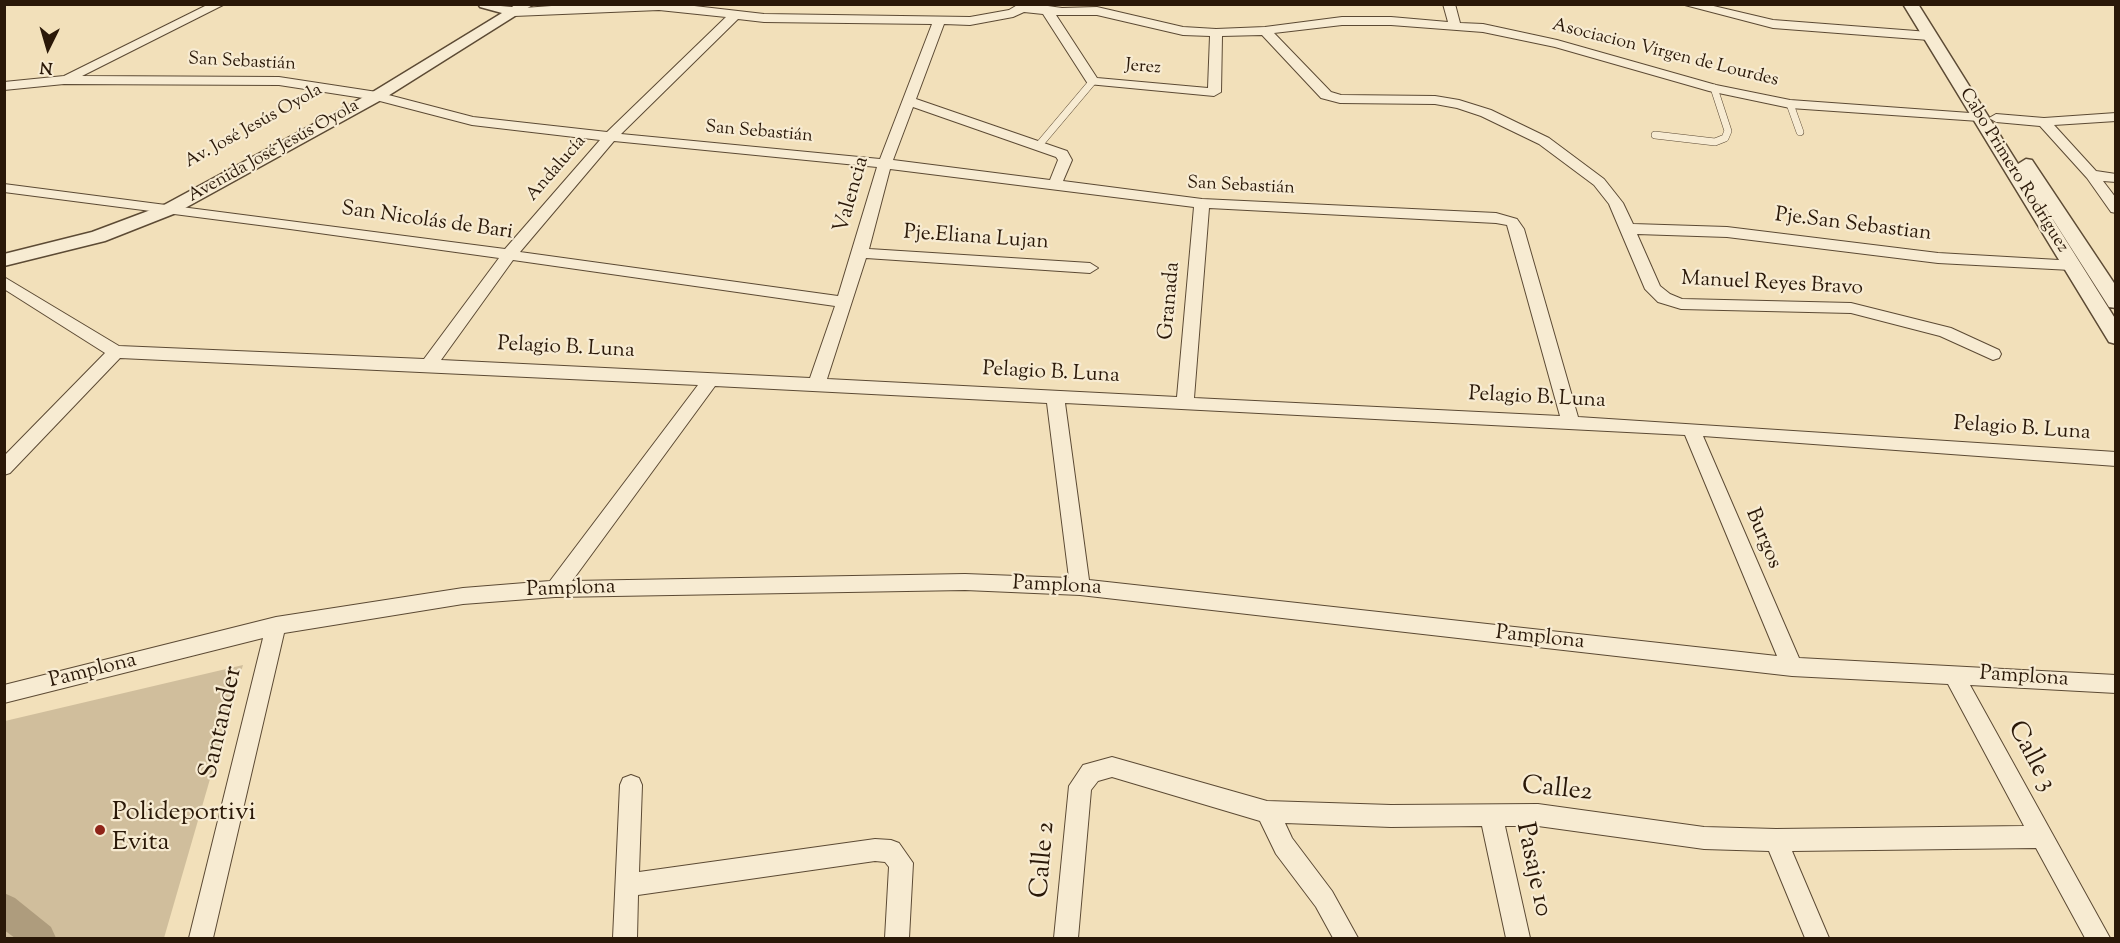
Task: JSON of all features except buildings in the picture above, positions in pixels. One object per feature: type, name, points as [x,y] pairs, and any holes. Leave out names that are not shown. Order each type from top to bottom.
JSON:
[{"type":"street","points":[[64,80],[219,4]]},
{"type":"street","points":[[839,21],[844,4]]},
{"type":"street","points":[[1449,4],[1455,26]]},
{"type":"street","points":[[1688,4],[1773,24],[1929,36]]},
{"type":"street","name":"Cabo Primero Rodríguez","points":[[1910,4],[1929,36],[2115,302]]},
{"type":"street","name":"Cabo Primero Rodríguez","points":[[1925,4],[2071,265],[2115,337]]},
{"type":"street","points":[[506,7],[659,6],[734,16],[839,21],[939,21],[996,17],[1026,6]]},
{"type":"street","name":"Asociacion Virgen de Lourdes","points":[[1026,6],[1048,12],[1090,7],[1183,31],[1216,33],[1265,31],[1342,21],[1483,28],[1545,41],[1714,88],[1790,104],[2044,122],[2115,117]]},
{"type":"street","name":"Av. José Jesús Oyola","points":[[4,249],[66,237],[110,223],[148,206],[358,92],[506,7]]},
{"type":"street","name":"Avenida José Jesús Oyola","points":[[4,260],[98,237],[170,209],[377,96],[506,7]]},
{"type":"street","name":"Jerez","points":[[1048,12],[1093,81],[1214,92],[1216,33]]},
{"type":"street","name":"Andalucía","points":[[428,364],[509,255],[609,138],[734,16]]},
{"type":"street","name":"Valencia","points":[[817,384],[860,253],[885,164],[939,21]]},
{"type":"street","name":"Manuel Reyes Bravo","points":[[1265,31],[1326,95],[1340,99],[1435,100],[1459,105],[1486,113],[1544,141],[1599,182],[1616,203],[1653,289],[1664,298],[1681,304],[1851,308],[1945,332],[1993,354]]},
{"type":"street","name":"San Sebastián","points":[[4,86],[64,80],[222,78],[279,81],[358,92],[472,121],[609,138],[885,164],[1202,203],[1496,218],[1512,222],[1517,229],[1571,423]]},
{"type":"street","points":[[909,101],[1062,154],[1065,160],[1054,186]]},
{"type":"street","points":[[2044,122],[2092,175],[2115,209]]},
{"type":"street","points":[[2092,175],[2115,178]]},
{"type":"street","name":"San Nicolás de Bari","points":[[4,188],[844,302]]},
{"type":"street","name":"Granada","points":[[1185,403],[1202,203]]},
{"type":"street","name":"Pje.San Sebastian","points":[[1629,229],[1727,232],[1938,258],[2071,265]]},
{"type":"street","name":"Pje.Eliana Lujan","points":[[860,253],[1090,268]]},
{"type":"street","name":"Pelagio B. Luna","points":[[4,282],[116,352],[428,364],[1691,429],[2115,459]]},
{"type":"street","points":[[4,468],[116,352]]},
{"type":"street","points":[[555,589],[711,379]]},
{"type":"street","points":[[1055,396],[1080,587]]},
{"type":"street","name":"Burgos","points":[[1691,429],[1792,667]]},
{"type":"street","name":"Pamplona","points":[[4,694],[276,626],[463,596],[555,589],[965,582],[1080,587],[1792,667],[2115,684]]},
{"type":"street","name":"Santander","points":[[201,939],[276,626]]},
{"type":"street","name":"Calle 3","points":[[1953,674],[2098,939]]},
{"type":"street","name":"Calle2","points":[[1080,786],[1091,772],[1112,767],[1267,812],[1391,816],[1538,815],[1704,838],[1776,840],[2041,837]]},
{"type":"street","points":[[625,939],[631,785]]},
{"type":"street","name":"Calle 2","points":[[1066,939],[1080,786]]},
{"type":"street","points":[[1267,812],[1284,846],[1324,899],[1346,939]]},
{"type":"street","name":"Pasaje 10","points":[[1491,814],[1518,939]]},
{"type":"street","points":[[1776,840],[1818,939]]},
{"type":"street","points":[[627,885],[875,850],[891,851],[901,863],[897,939]]},
{"type":"lane","points":[[1039,145],[1093,81]]},
{"type":"lane","points":[[1655,135],[1714,142],[1725,138],[1728,130],[1714,88]]},
{"type":"lane","points":[[1790,104],[1800,132]]},
{"type":"shaded area","name":"Polideportivi Evita","points":[[243,665],[164,938],[5,938],[5,721]]},
{"type":"waterway","points":[[4,909],[40,938]]},
{"type":"place","name":"Polideportivi Evita","points":[[100,830]]}]
